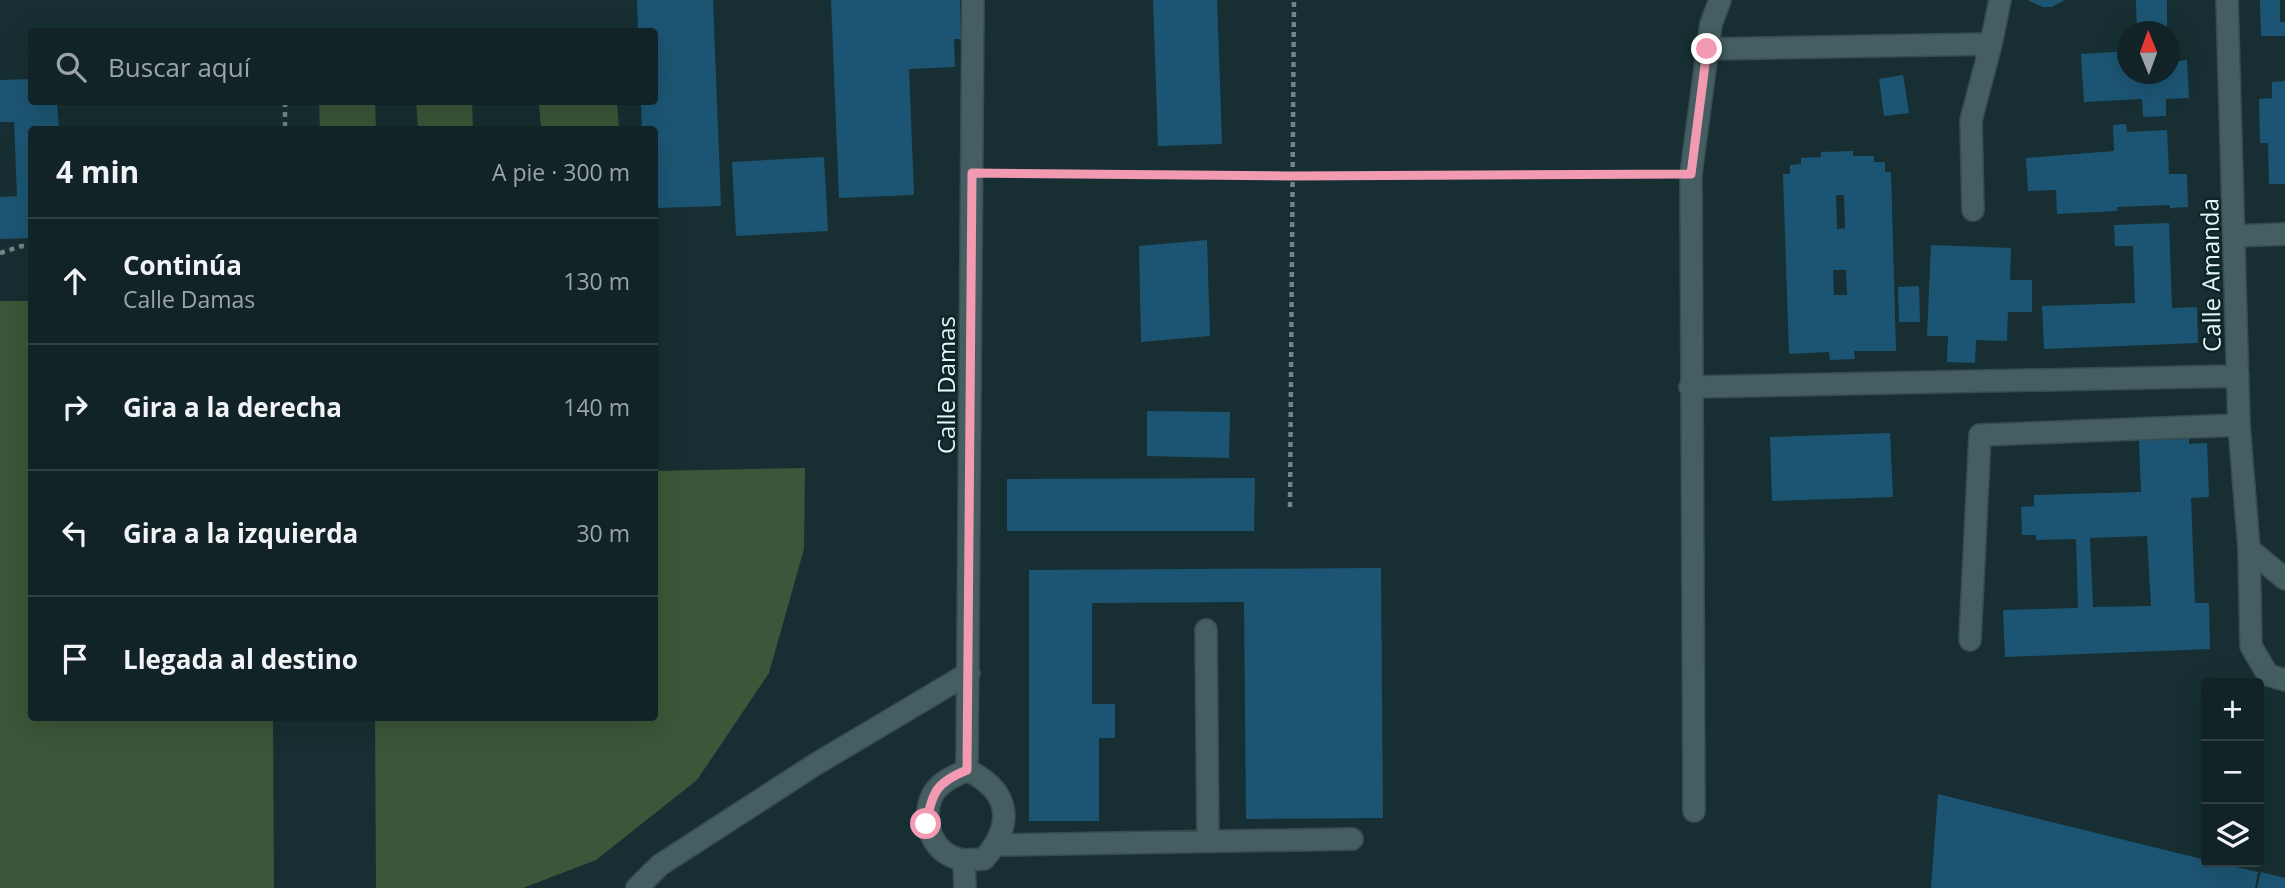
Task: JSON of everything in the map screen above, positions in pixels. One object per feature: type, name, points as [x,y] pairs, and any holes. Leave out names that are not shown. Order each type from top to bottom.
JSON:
[{"type":"street","name":"Calle Damas","points":[[967,770],[973,0]]},
{"type":"street","points":[[1694,811],[1691,174],[1711,24],[1720,0]]},
{"type":"street","points":[[1973,210],[1971,120],[2000,0]]},
{"type":"street","name":"Calle Amanda","points":[[2227,0],[2236,236],[2239,425],[2249,549],[2251,646],[2268,675],[2285,680]]},
{"type":"street","points":[[1707,49],[1991,44]]},
{"type":"street","points":[[2236,236],[2285,234]]},
{"type":"street","points":[[1690,387],[2238,376]]},
{"type":"street","points":[[1970,640],[1980,435],[2239,425]]},
{"type":"street","points":[[2249,549],[2285,579]]},
{"type":"street","points":[[1206,630],[1208,841]]},
{"type":"street","points":[[637,888],[660,865],[816,764],[969,673]]},
{"type":"street","points":[[967,770],[985,779],[1001,796],[1005,816],[996,845],[984,859],[951,858],[938,847],[926,824],[932,795],[949,778],[967,770]]},
{"type":"street","points":[[996,845],[1352,839]]},
{"type":"street","points":[[964,859],[965,888]]},
{"type":"path","points":[[1290,507],[1294,0]]},
{"type":"path","points":[[285,105],[285,126]]},
{"type":"path","points":[[972,173],[1292,176],[1691,174]]},
{"type":"path","points":[[0,253],[28,247]]},
{"type":"green space","points":[[319,105],[375,105],[376,126],[320,126]]},
{"type":"green space","points":[[416,105],[472,105],[473,126],[418,126]]},
{"type":"green space","points":[[539,105],[617,105],[619,126],[541,126]]},
{"type":"green space","points":[[0,301],[28,301],[28,721],[273,721],[274,888],[0,888]]},
{"type":"green space","points":[[805,468],[804,549],[769,673],[697,780],[596,860],[523,888],[376,888],[375,721],[658,721],[658,471]]},
{"type":"building","points":[[637,0],[713,0],[721,206],[658,208],[658,126],[642,126],[641,105],[658,105],[658,28],[638,28]]},
{"type":"building","points":[[831,0],[960,0],[961,39],[954,39],[955,67],[909,69],[914,195],[839,198]]},
{"type":"building","points":[[1153,0],[1217,0],[1222,144],[1158,146]]},
{"type":"building","points":[[2027,0],[2065,0],[2052,7],[2043,7]]},
{"type":"building","points":[[2136,0],[2167,0],[2167,21],[2137,21]]},
{"type":"building","points":[[2260,0],[2280,0],[2280,22],[2285,22],[2285,36],[2261,36]]},
{"type":"building","points":[[2117,52],[2117,84],[2180,84],[2180,61],[2187,60],[2189,98],[2166,99],[2166,116],[2143,117],[2142,99],[2084,102],[2081,54]]},
{"type":"building","points":[[1903,75],[1909,113],[1884,116],[1879,79]]},
{"type":"building","points":[[28,79],[28,105],[57,105],[59,126],[28,126],[28,238],[0,239],[0,197],[17,196],[14,122],[0,122],[0,80]]},
{"type":"building","points":[[2285,81],[2285,184],[2269,184],[2268,143],[2260,143],[2259,99],[2272,98],[2272,82]]},
{"type":"building","points":[[2126,124],[2127,132],[2167,130],[2169,174],[2187,174],[2188,207],[2117,207],[2117,211],[2057,214],[2056,190],[2028,191],[2026,158],[2114,151],[2113,125]]},
{"type":"building","points":[[1853,151],[1853,156],[1874,156],[1874,162],[1885,162],[1885,172],[1891,172],[1896,351],[1854,351],[1855,359],[1830,360],[1829,352],[1789,354],[1783,174],[1790,174],[1790,165],[1801,164],[1801,158],[1821,157],[1821,152]],"holes":[[[1836,195],[1844,195],[1845,228],[1837,229]],[[1833,270],[1846,270],[1847,295],[1834,295]]]},
{"type":"building","points":[[824,157],[828,231],[736,236],[732,162]]},
{"type":"building","points":[[2169,223],[2172,308],[2197,307],[2198,343],[2044,349],[2042,306],[2135,303],[2133,246],[2115,246],[2114,225]]},
{"type":"building","points":[[1207,240],[1210,336],[1141,342],[1139,246]]},
{"type":"building","points":[[1931,245],[2011,248],[2010,280],[2032,280],[2032,312],[2008,312],[2007,341],[1976,340],[1975,363],[1947,362],[1948,336],[1927,336]]},
{"type":"building","points":[[1919,286],[1920,322],[1899,322],[1898,287]]},
{"type":"building","points":[[1147,411],[1230,412],[1229,458],[1147,456]]},
{"type":"building","points":[[1890,433],[1893,497],[1772,501],[1770,437]]},
{"type":"building","points":[[2189,439],[2189,444],[2207,443],[2209,497],[2191,498],[2195,603],[2209,603],[2210,649],[2005,657],[2003,610],[2078,608],[2076,539],[2036,540],[2036,535],[2022,535],[2021,507],[2034,506],[2034,495],[2141,492],[2139,440]],"holes":[[[2147,536],[2151,606],[2093,607],[2090,538]]]},
{"type":"building","points":[[1255,478],[1254,531],[1007,531],[1007,479]]},
{"type":"building","points":[[1381,568],[1383,818],[1246,819],[1244,602],[1092,603],[1092,704],[1115,704],[1115,738],[1099,738],[1099,821],[1029,821],[1029,570]]},
{"type":"building","points":[[1938,794],[2201,859],[2201,867],[2236,867],[2258,872],[2255,888],[1931,888]]},
{"type":"building","points":[[2261,872],[2285,878],[2285,888],[2257,888]]},
{"type":"route","points":[[926,824],[932,795],[949,778],[967,770],[972,173],[1292,176],[1691,174],[1707,49]]}]
